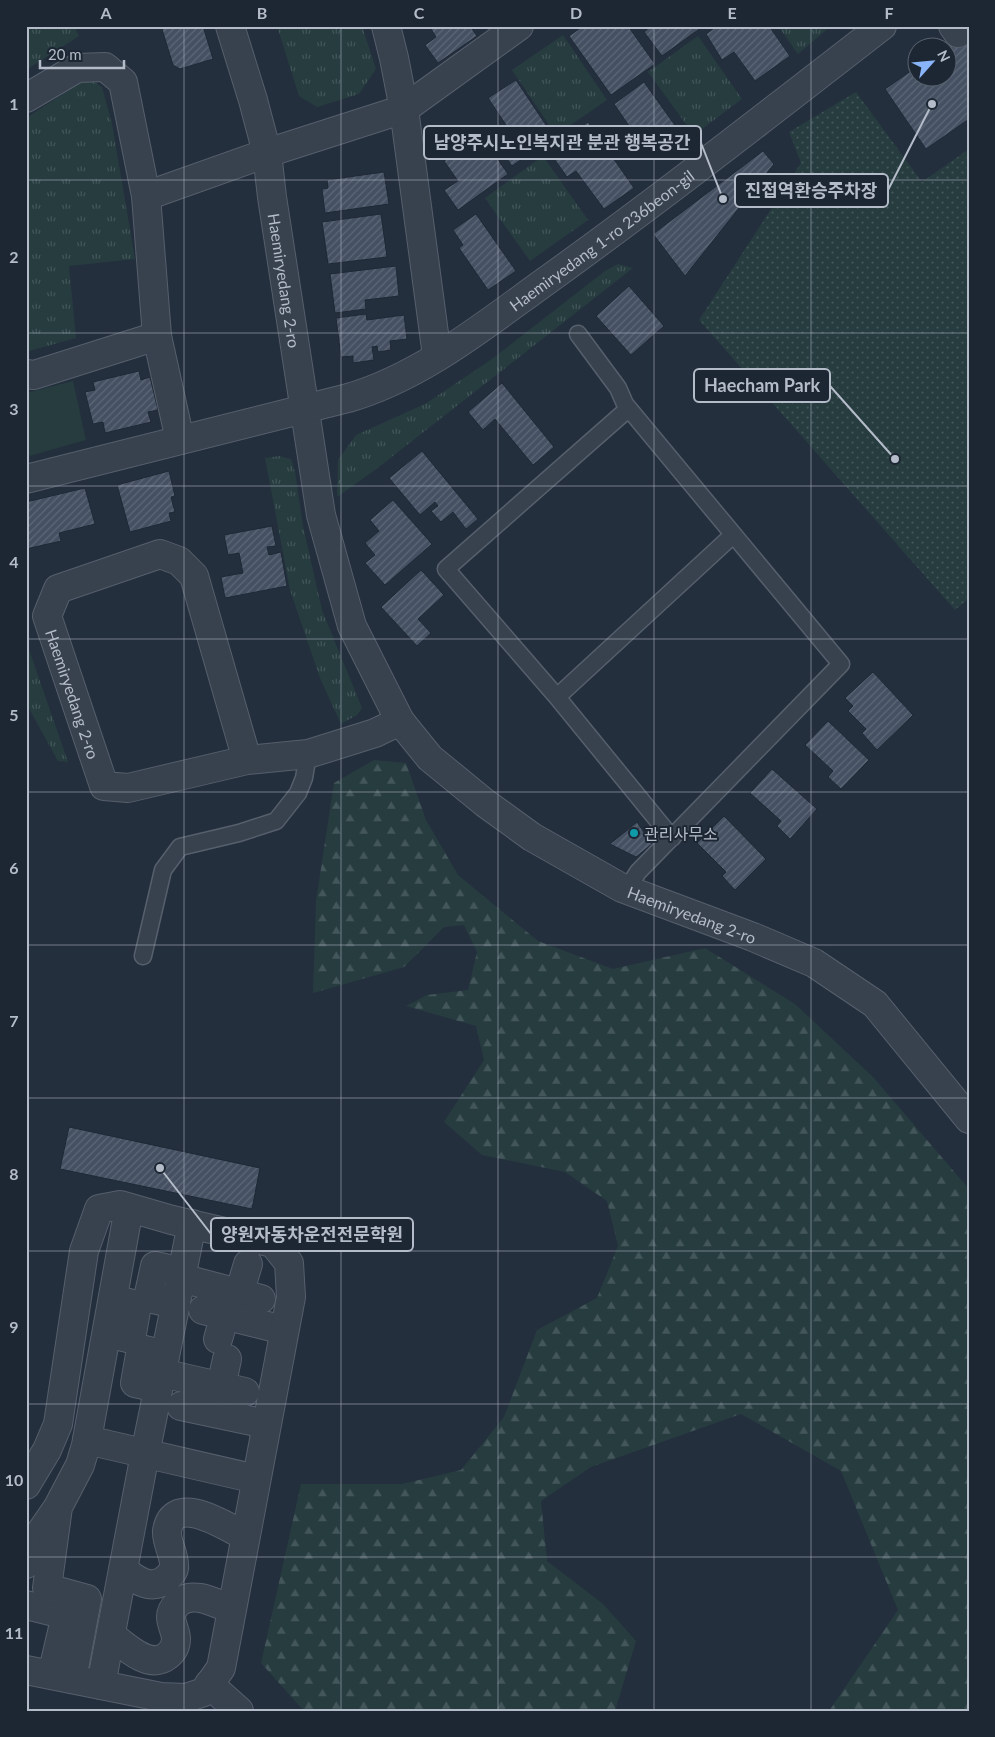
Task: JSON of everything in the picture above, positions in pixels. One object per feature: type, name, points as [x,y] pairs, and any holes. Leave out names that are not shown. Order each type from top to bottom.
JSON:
[{"type":"street","name":"Haemiryedang 2-ro","points":[[230,26],[268,153],[272,197],[321,515],[352,626],[400,721],[430,758],[532,838],[627,889],[753,937],[814,963],[875,1004],[969,1119]]},
{"type":"street","points":[[386,26],[404,109],[437,356]]},
{"type":"street","points":[[146,196],[268,153],[404,109],[519,26]]},
{"type":"street","name":"Haemiryedang 1-ro 236beon-gil","points":[[304,410],[369,392],[437,356],[472,334],[626,224],[882,26]]},
{"type":"street","points":[[26,98],[77,68],[105,68],[123,82],[146,196],[157,336],[180,440]]},
{"type":"street","points":[[26,374],[34,375],[157,336]]},
{"type":"street","points":[[26,479],[304,410]]},
{"type":"street","name":"Haemiryedang 2-ro","points":[[247,760],[194,576],[179,561],[160,554],[58,589],[47,616],[104,786],[128,788],[247,760],[308,754],[375,734],[400,721]]},
{"type":"street","points":[[26,1485],[47,1450],[58,1424],[84,1251],[99,1209],[120,1206],[273,1243],[288,1263],[291,1297],[221,1668],[204,1692],[186,1698],[161,1697],[50,1675]]},
{"type":"street","points":[[26,1564],[29,1549],[58,1507],[80,1465],[87,1440],[129,1208]]},
{"type":"street","points":[[182,1275],[192,1224]]},
{"type":"street","points":[[162,1372],[233,1389],[229,1319],[248,1264]]},
{"type":"street","points":[[101,1685],[176,1304],[148,1298],[154,1266],[182,1275],[229,1319],[284,1330]]},
{"type":"street","points":[[181,1406],[206,1421],[266,1424]]},
{"type":"street","points":[[87,1440],[256,1479]]},
{"type":"street","points":[[50,1675],[87,1599],[47,1588],[58,1507]]},
{"type":"street","points":[[123,1570],[138,1581],[150,1585],[164,1581],[172,1574],[175,1566],[167,1537],[168,1529],[172,1519],[184,1512],[198,1513],[245,1536]]},
{"type":"street","points":[[111,1635],[137,1654],[152,1660],[162,1660],[173,1651],[176,1639],[171,1616],[174,1606],[182,1600],[191,1596],[197,1597],[231,1609]]},
{"type":"street","points":[[26,1605],[66,1615],[50,1675]]},
{"type":"street","points":[[209,1684],[239,1711]]},
{"type":"lane","points":[[578,334],[618,388],[628,408],[841,664],[638,872],[627,889]]},
{"type":"lane","points":[[628,408],[446,569],[557,698],[672,838]]},
{"type":"lane","points":[[557,698],[733,535]]},
{"type":"lane","points":[[143,956],[163,870],[180,847],[239,833],[276,821],[298,793],[304,778],[308,754]]},
{"type":"green space","points":[[26,26],[74,26],[79,36],[26,70]]},
{"type":"green space","points":[[277,26],[362,26],[376,69],[359,94],[317,107],[299,96]]},
{"type":"green space","points":[[778,26],[831,26],[798,54]]},
{"type":"green space","points":[[563,35],[607,100],[556,135],[512,70]]},
{"type":"green space","points":[[698,36],[742,99],[694,135],[648,72]]},
{"type":"green space","points":[[88,78],[102,87],[112,124],[135,259],[69,266],[76,338],[29,351],[26,348],[26,118]]},
{"type":"green space","points":[[856,92],[922,182],[969,149],[969,598],[955,610],[699,320],[801,163],[789,132]]},
{"type":"green space","points":[[543,156],[588,220],[530,261],[485,198]]},
{"type":"green space","points":[[618,264],[633,268],[375,470],[337,497],[338,460],[356,435],[425,404],[492,359],[605,271]]},
{"type":"green space","points":[[73,381],[86,440],[26,457],[26,393]]},
{"type":"green space","points":[[279,456],[291,459],[295,472],[303,526],[322,610],[362,708],[357,715],[341,724],[320,678],[290,590],[265,458]]},
{"type":"green space","points":[[26,641],[68,762],[58,761],[26,703]]},
{"type":"green space","points":[[374,760],[406,763],[426,820],[458,875],[538,941],[613,969],[705,948],[795,1004],[873,1077],[969,1189],[969,1711],[829,1711],[898,1610],[841,1471],[741,1414],[591,1467],[541,1501],[547,1561],[603,1604],[636,1641],[615,1711],[304,1711],[261,1663],[301,1484],[402,1484],[461,1470],[504,1417],[537,1330],[597,1298],[618,1246],[607,1201],[565,1172],[482,1155],[444,1122],[484,1060],[476,1026],[406,1006],[427,995],[468,990],[477,952],[464,925],[444,927],[404,967],[313,993],[316,901],[334,783]]},
{"type":"building","points":[[161,26],[203,26],[213,59],[180,69],[173,65]]},
{"type":"building","points":[[429,26],[470,26],[477,36],[438,63],[425,45],[436,37]]},
{"type":"building","points":[[583,26],[628,26],[655,64],[611,95],[569,36]]},
{"type":"building","points":[[651,26],[702,27],[662,56],[644,32]]},
{"type":"building","points":[[717,26],[769,26],[790,56],[755,81],[734,52],[722,60],[706,34]]},
{"type":"building","points":[[969,31],[969,119],[926,149],[885,89],[908,73],[908,88],[958,88],[958,39]]},
{"type":"building","points":[[516,80],[554,137],[512,166],[495,142],[510,131],[488,98]]},
{"type":"building","points":[[644,82],[687,142],[668,156],[657,140],[645,149],[614,104]]},
{"type":"building","points":[[588,122],[634,188],[604,209],[576,171],[567,177],[548,150]]},
{"type":"building","points":[[480,134],[508,174],[458,210],[444,190],[458,181],[444,161]]},
{"type":"building","points":[[763,151],[774,164],[685,276],[653,234]]},
{"type":"building","points":[[384,172],[389,204],[325,213],[322,189],[328,188],[327,180]]},
{"type":"building","points":[[381,214],[387,257],[328,264],[322,222]]},
{"type":"building","points":[[476,214],[516,271],[488,290],[459,248],[463,245],[453,230]]},
{"type":"building","points":[[396,266],[399,296],[365,300],[366,309],[335,313],[330,274]]},
{"type":"building","points":[[629,286],[664,326],[631,355],[596,316]]},
{"type":"building","points":[[366,314],[367,320],[404,315],[407,339],[390,341],[391,350],[378,352],[377,346],[372,347],[374,360],[353,363],[353,356],[341,357],[336,318]]},
{"type":"building","points":[[139,371],[141,380],[150,377],[158,410],[148,412],[151,422],[105,433],[103,422],[93,424],[85,392],[95,390],[93,382]]},
{"type":"building","points":[[502,383],[554,447],[533,465],[495,419],[483,430],[468,412]]},
{"type":"building","points":[[422,451],[478,519],[466,529],[453,512],[441,522],[431,511],[438,506],[435,502],[420,515],[389,478]]},
{"type":"building","points":[[169,471],[175,496],[171,497],[175,512],[169,513],[171,521],[130,532],[117,485]]},
{"type":"building","points":[[85,488],[95,524],[59,533],[61,541],[26,549],[26,502]]},
{"type":"building","points":[[393,500],[432,544],[385,585],[365,563],[375,555],[365,543],[379,531],[370,520]]},
{"type":"building","points":[[272,526],[276,546],[267,547],[269,555],[281,552],[287,586],[225,598],[221,577],[243,573],[239,553],[228,555],[224,535]]},
{"type":"building","points":[[421,570],[444,595],[418,619],[431,633],[417,646],[381,607]]},
{"type":"building","points":[[873,672],[913,715],[877,750],[862,733],[866,729],[848,711],[853,706],[845,698]]},
{"type":"building","points":[[828,721],[869,760],[841,789],[828,777],[833,771],[805,745]]},
{"type":"building","points":[[772,769],[817,809],[790,839],[777,826],[781,821],[750,793]]},
{"type":"building","points":[[724,816],[766,859],[735,890],[722,876],[726,872],[697,843]]},
{"type":"building","name":"관리사무소","points":[[637,822],[652,844],[636,857],[610,844]]},
{"type":"building","points":[[69,1127],[260,1168],[252,1209],[60,1169]]},
{"type":"place","name":"진접역환승주차장","points":[[932,104]]},
{"type":"place","name":"남양주시노인복지관 분관 행복공간","points":[[723,199]]},
{"type":"place","name":"Haecham Park","points":[[895,459]]},
{"type":"place","name":"관리사무소","points":[[634,833]]},
{"type":"place","name":"양원자동차운전전문학원","points":[[160,1168]]}]
